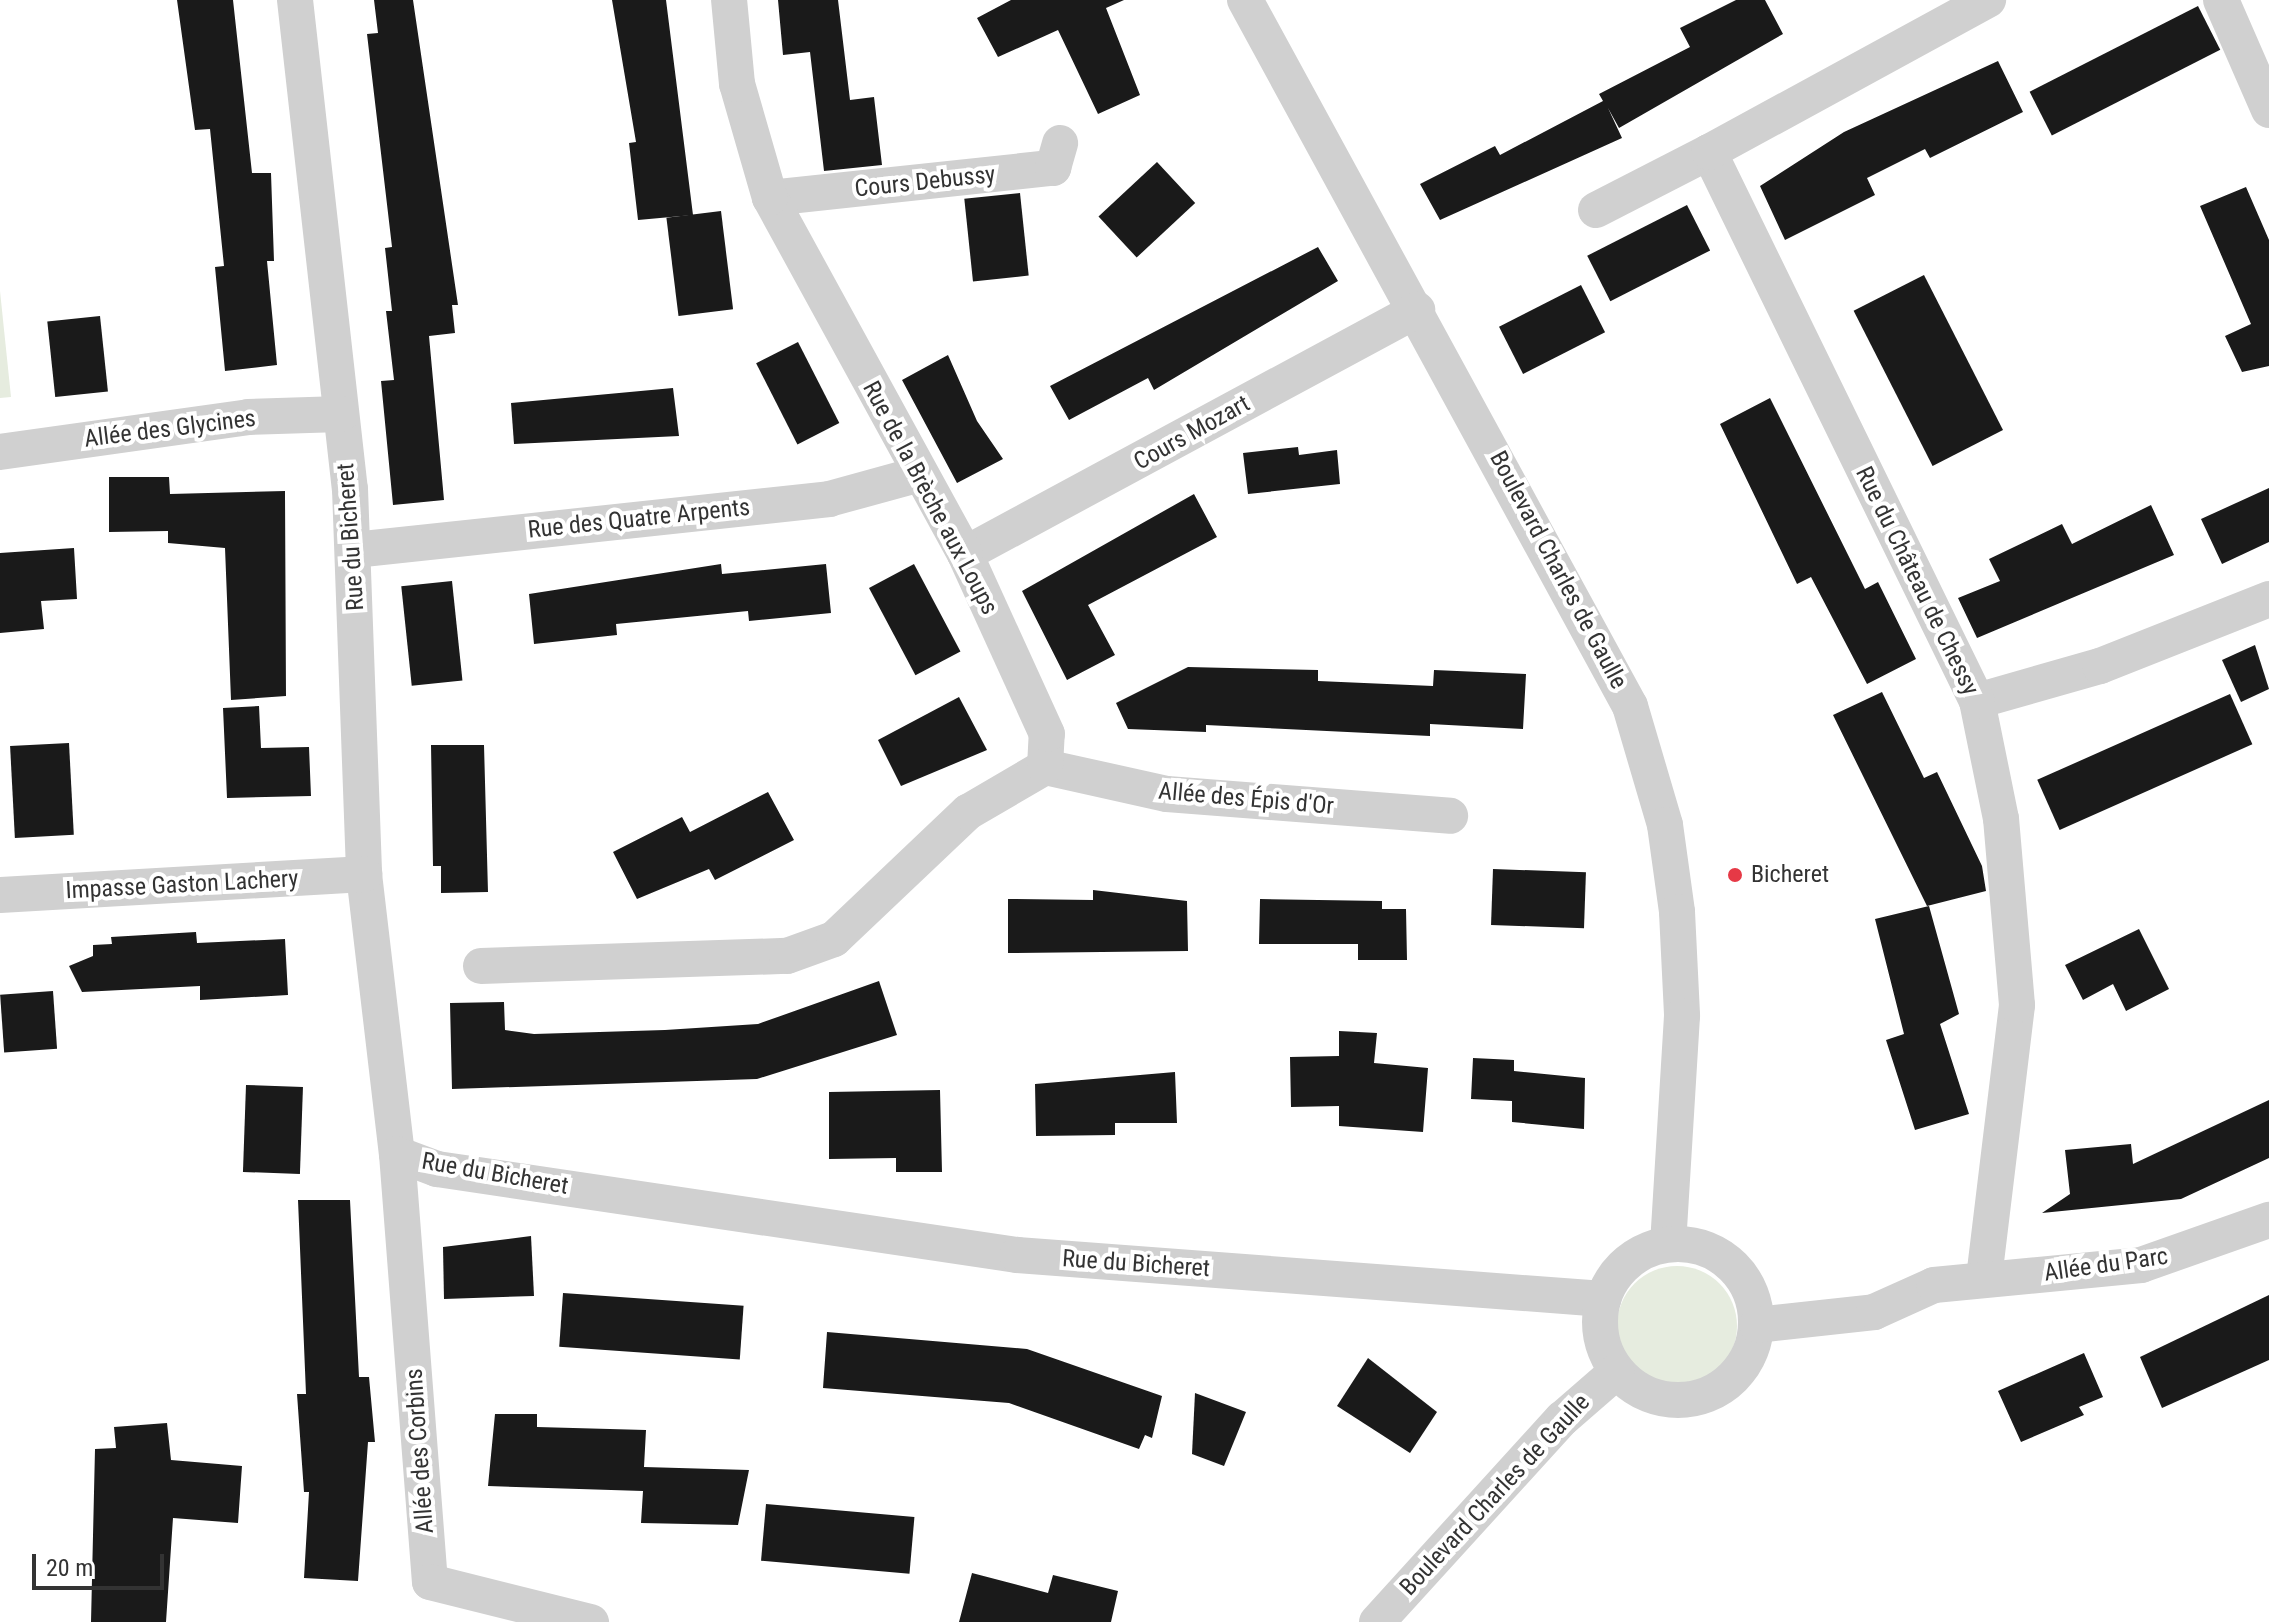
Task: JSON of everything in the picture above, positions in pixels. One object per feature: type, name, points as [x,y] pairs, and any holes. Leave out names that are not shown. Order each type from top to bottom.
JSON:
[{"type":"street","name":"Rue du Bicheret","points":[[295,0],[354,550],[364,874],[397,1154],[437,1169],[1017,1255],[1603,1299]]},
{"type":"street","name":"Rue de la Brèche aux Loups","points":[[729,0],[737,84],[770,198],[965,554],[1047,734],[1045,767]]},
{"type":"street","name":"Boulevard Charles de Gaulle","points":[[1245,0],[1601,643],[1652,770],[1677,912],[1682,1016],[1668,1244]]},
{"type":"street","points":[[1596,210],[1988,0]]},
{"type":"street","points":[[2221,0],[2269,110]]},
{"type":"street","name":"Cours Debussy","points":[[770,198],[1053,168],[1060,143]]},
{"type":"street","name":"Rue du Château de Chessy","points":[[1709,152],[1977,701],[2003,834],[2017,1005],[1984,1278]]},
{"type":"street","name":"Cours Mozart","points":[[965,554],[1417,310]]},
{"type":"street","name":"Allée des Glycines","points":[[0,452],[248,417],[341,414]]},
{"type":"street","name":"Rue des Quatre Arpents","points":[[354,550],[829,499],[920,474]]},
{"type":"street","points":[[1977,701],[2100,666],[2269,599]]},
{"type":"street","points":[[481,966],[787,956],[834,939],[968,812],[1045,767]]},
{"type":"street","name":"Allée des Épis d'Or","points":[[1045,767],[1167,794],[1450,816]]},
{"type":"street","name":"Impasse Gaston Lachery","points":[[0,895],[364,874]]},
{"type":"street","name":"Allée des Corbins","points":[[397,1154],[430,1582],[591,1622]]},
{"type":"street","name":"Allée du Parc","points":[[1757,1325],[1819,1323],[1874,1312],[1934,1285],[2141,1265],[2269,1220]]},
{"type":"street","points":[[1668,1244],[1702,1247],[1731,1265],[1751,1292],[1757,1325],[1749,1356],[1730,1381],[1703,1397],[1671,1401],[1640,1391],[1616,1372],[1599,1324],[1603,1299],[1627,1262],[1668,1244]]},
{"type":"street","name":"Boulevard Charles de Gaulle","points":[[1377,1622],[1562,1419],[1616,1372]]},
{"type":"shaded area","points":[[0,291],[11,397],[0,398]]},
{"type":"shaded area","points":[[1677,1266],[1700,1271],[1719,1284],[1732,1303],[1737,1326],[1732,1349],[1719,1368],[1700,1381],[1677,1386],[1654,1381],[1635,1368],[1622,1349],[1617,1326],[1622,1303],[1635,1284],[1654,1271]]},
{"type":"building","points":[[177,0],[233,0],[252,173],[271,173],[274,261],[267,261],[277,365],[225,371],[215,267],[224,266],[210,129],[195,130]]},
{"type":"building","points":[[374,0],[413,0],[458,305],[452,305],[455,333],[429,336],[444,500],[393,505],[381,381],[394,380],[386,311],[392,311],[385,248],[392,247],[367,34],[378,33]]},
{"type":"building","points":[[612,0],[666,0],[693,215],[638,220],[629,143],[636,142]]},
{"type":"building","points":[[778,0],[838,0],[850,100],[874,97],[882,165],[824,171],[810,52],[783,55]]},
{"type":"building","points":[[1011,0],[1124,0],[1106,8],[1140,95],[1098,114],[1058,30],[998,57],[977,18]]},
{"type":"building","points":[[1736,0],[1765,0],[1783,34],[1619,128],[1608,108],[1622,138],[1440,220],[1420,184],[1495,146],[1500,155],[1603,101],[1599,94],[1690,47],[1680,28]]},
{"type":"building","points":[[2198,6],[2220,50],[2052,135],[2030,92]]},
{"type":"building","points":[[1998,61],[2023,112],[1930,158],[1925,149],[1867,178],[1875,195],[1785,240],[1760,186],[1844,132]]},
{"type":"building","points":[[1157,162],[1195,203],[1137,258],[1098,217]]},
{"type":"building","points":[[2246,187],[2269,240],[2269,366],[2242,372],[2225,336],[2251,324],[2200,206]]},
{"type":"building","points":[[1020,193],[1029,276],[973,281],[964,199]]},
{"type":"building","points":[[1687,205],[1710,250],[1610,301],[1587,256]]},
{"type":"building","points":[[721,211],[733,309],[678,316],[666,218]]},
{"type":"building","points":[[1318,247],[1338,281],[1154,390],[1148,378],[1069,420],[1050,386]]},
{"type":"building","points":[[1924,275],[2003,430],[1933,466],[1854,311]]},
{"type":"building","points":[[1581,285],[1605,332],[1523,374],[1499,327]]},
{"type":"building","points":[[100,316],[108,392],[55,397],[47,322]]},
{"type":"building","points":[[798,342],[839,423],[797,444],[756,363]]},
{"type":"building","points":[[948,355],[977,421],[1003,459],[957,483],[902,380]]},
{"type":"building","points":[[673,388],[679,436],[514,444],[511,403]]},
{"type":"building","points":[[1770,398],[1865,589],[1878,582],[1916,659],[1867,684],[1811,577],[1797,584],[1720,424]]},
{"type":"building","points":[[1298,447],[1299,455],[1337,450],[1340,484],[1248,494],[1243,453]]},
{"type":"building","points":[[109,477],[169,477],[170,494],[285,491],[286,696],[231,700],[225,548],[168,543],[168,531],[109,532]]},
{"type":"building","points":[[2269,488],[2269,542],[2222,564],[2201,519]]},
{"type":"building","points":[[1194,494],[1217,537],[1088,605],[1115,655],[1067,680],[1022,591]]},
{"type":"building","points":[[2151,505],[2174,555],[1977,638],[1958,598],[2000,581],[1989,559],[2062,524],[2072,544]]},
{"type":"building","points":[[74,548],[77,599],[41,601],[44,629],[0,633],[0,553]]},
{"type":"building","points":[[721,564],[722,574],[826,564],[831,613],[749,621],[748,611],[616,624],[617,635],[534,644],[529,594]]},
{"type":"building","points":[[914,564],[960,651],[915,675],[869,588]]},
{"type":"building","points":[[452,581],[462,680],[412,686],[401,586]]},
{"type":"building","points":[[2255,645],[2269,689],[2241,702],[2222,660]]},
{"type":"building","points":[[1188,667],[1318,670],[1318,681],[1433,686],[1434,670],[1526,674],[1523,729],[1430,724],[1430,736],[1206,725],[1206,732],[1128,729],[1116,703]]},
{"type":"building","points":[[1882,692],[1924,778],[1937,772],[1982,866],[1986,891],[1927,906],[1833,715]]},
{"type":"building","points":[[2230,694],[2252,744],[2060,830],[2037,780]]},
{"type":"building","points":[[959,697],[987,750],[901,786],[878,740]]},
{"type":"building","points":[[259,706],[261,748],[309,747],[311,796],[227,798],[223,708]]},
{"type":"building","points":[[69,743],[74,835],[15,838],[10,746]]},
{"type":"building","points":[[431,745],[484,745],[488,892],[441,893],[441,866],[433,866]]},
{"type":"building","points":[[768,792],[794,840],[715,880],[709,869],[637,899],[613,852],[682,817],[690,832]]},
{"type":"building","points":[[1493,869],[1586,872],[1584,928],[1491,925]]},
{"type":"building","points":[[1093,890],[1187,901],[1188,951],[1008,953],[1008,899],[1093,900]]},
{"type":"building","points":[[1260,899],[1382,901],[1382,909],[1406,909],[1407,960],[1358,960],[1358,944],[1259,944]]},
{"type":"building","points":[[1929,906],[1959,1014],[1940,1024],[1969,1114],[1915,1130],[1886,1040],[1904,1034],[1875,919]]},
{"type":"building","points":[[2139,929],[2169,989],[2126,1011],[2113,984],[2083,1000],[2065,965]]},
{"type":"building","points":[[196,932],[197,943],[285,939],[288,995],[200,1000],[200,986],[82,992],[69,966],[93,956],[93,945],[112,944],[111,937]]},
{"type":"building","points":[[879,981],[897,1035],[757,1079],[452,1089],[450,1003],[504,1002],[505,1030],[534,1034],[665,1030],[758,1024]]},
{"type":"building","points":[[53,991],[57,1049],[4,1053],[0,995]]},
{"type":"building","points":[[1339,1031],[1377,1033],[1374,1063],[1428,1068],[1423,1132],[1339,1126],[1339,1106],[1291,1107],[1290,1057],[1339,1056]]},
{"type":"building","points":[[1473,1058],[1514,1060],[1514,1071],[1585,1078],[1584,1129],[1512,1122],[1512,1101],[1471,1099]]},
{"type":"building","points":[[1175,1072],[1177,1123],[1115,1123],[1115,1135],[1036,1136],[1035,1084]]},
{"type":"building","points":[[246,1085],[303,1087],[300,1174],[243,1172]]},
{"type":"building","points":[[940,1090],[942,1172],[896,1172],[896,1158],[829,1159],[829,1092]]},
{"type":"building","points":[[2269,1100],[2269,1158],[2181,1199],[2042,1213],[2070,1194],[2065,1150],[2131,1144],[2133,1164]]},
{"type":"building","points":[[298,1200],[350,1200],[359,1377],[369,1377],[375,1442],[368,1442],[358,1581],[304,1578],[309,1492],[304,1492],[297,1394],[306,1394]]},
{"type":"building","points":[[531,1236],[534,1296],[444,1299],[443,1247]]},
{"type":"building","points":[[563,1293],[744,1306],[740,1359],[559,1347]]},
{"type":"building","points":[[2269,1295],[2269,1360],[2162,1408],[2140,1357]]},
{"type":"building","points":[[827,1332],[1027,1349],[1162,1396],[1152,1438],[1145,1435],[1139,1449],[1009,1403],[823,1388]]},
{"type":"building","points":[[2084,1353],[2103,1397],[2079,1407],[2084,1415],[2021,1442],[1998,1391]]},
{"type":"building","points":[[1368,1358],[1437,1412],[1410,1453],[1337,1406]]},
{"type":"building","points":[[1195,1393],[1246,1412],[1224,1466],[1192,1454]]},
{"type":"building","points":[[495,1414],[537,1414],[537,1427],[646,1430],[644,1467],[749,1470],[738,1525],[641,1523],[643,1491],[488,1486]]},
{"type":"building","points":[[167,1423],[171,1460],[242,1466],[238,1523],[173,1518],[166,1622],[91,1622],[95,1449],[116,1448],[114,1427]]},
{"type":"building","points":[[766,1504],[914,1517],[909,1574],[761,1561]]},
{"type":"building","points":[[972,1573],[1048,1593],[1053,1575],[1118,1591],[1111,1622],[959,1622]]},
{"type":"place","name":"Bicheret","points":[[1735,875]]}]
